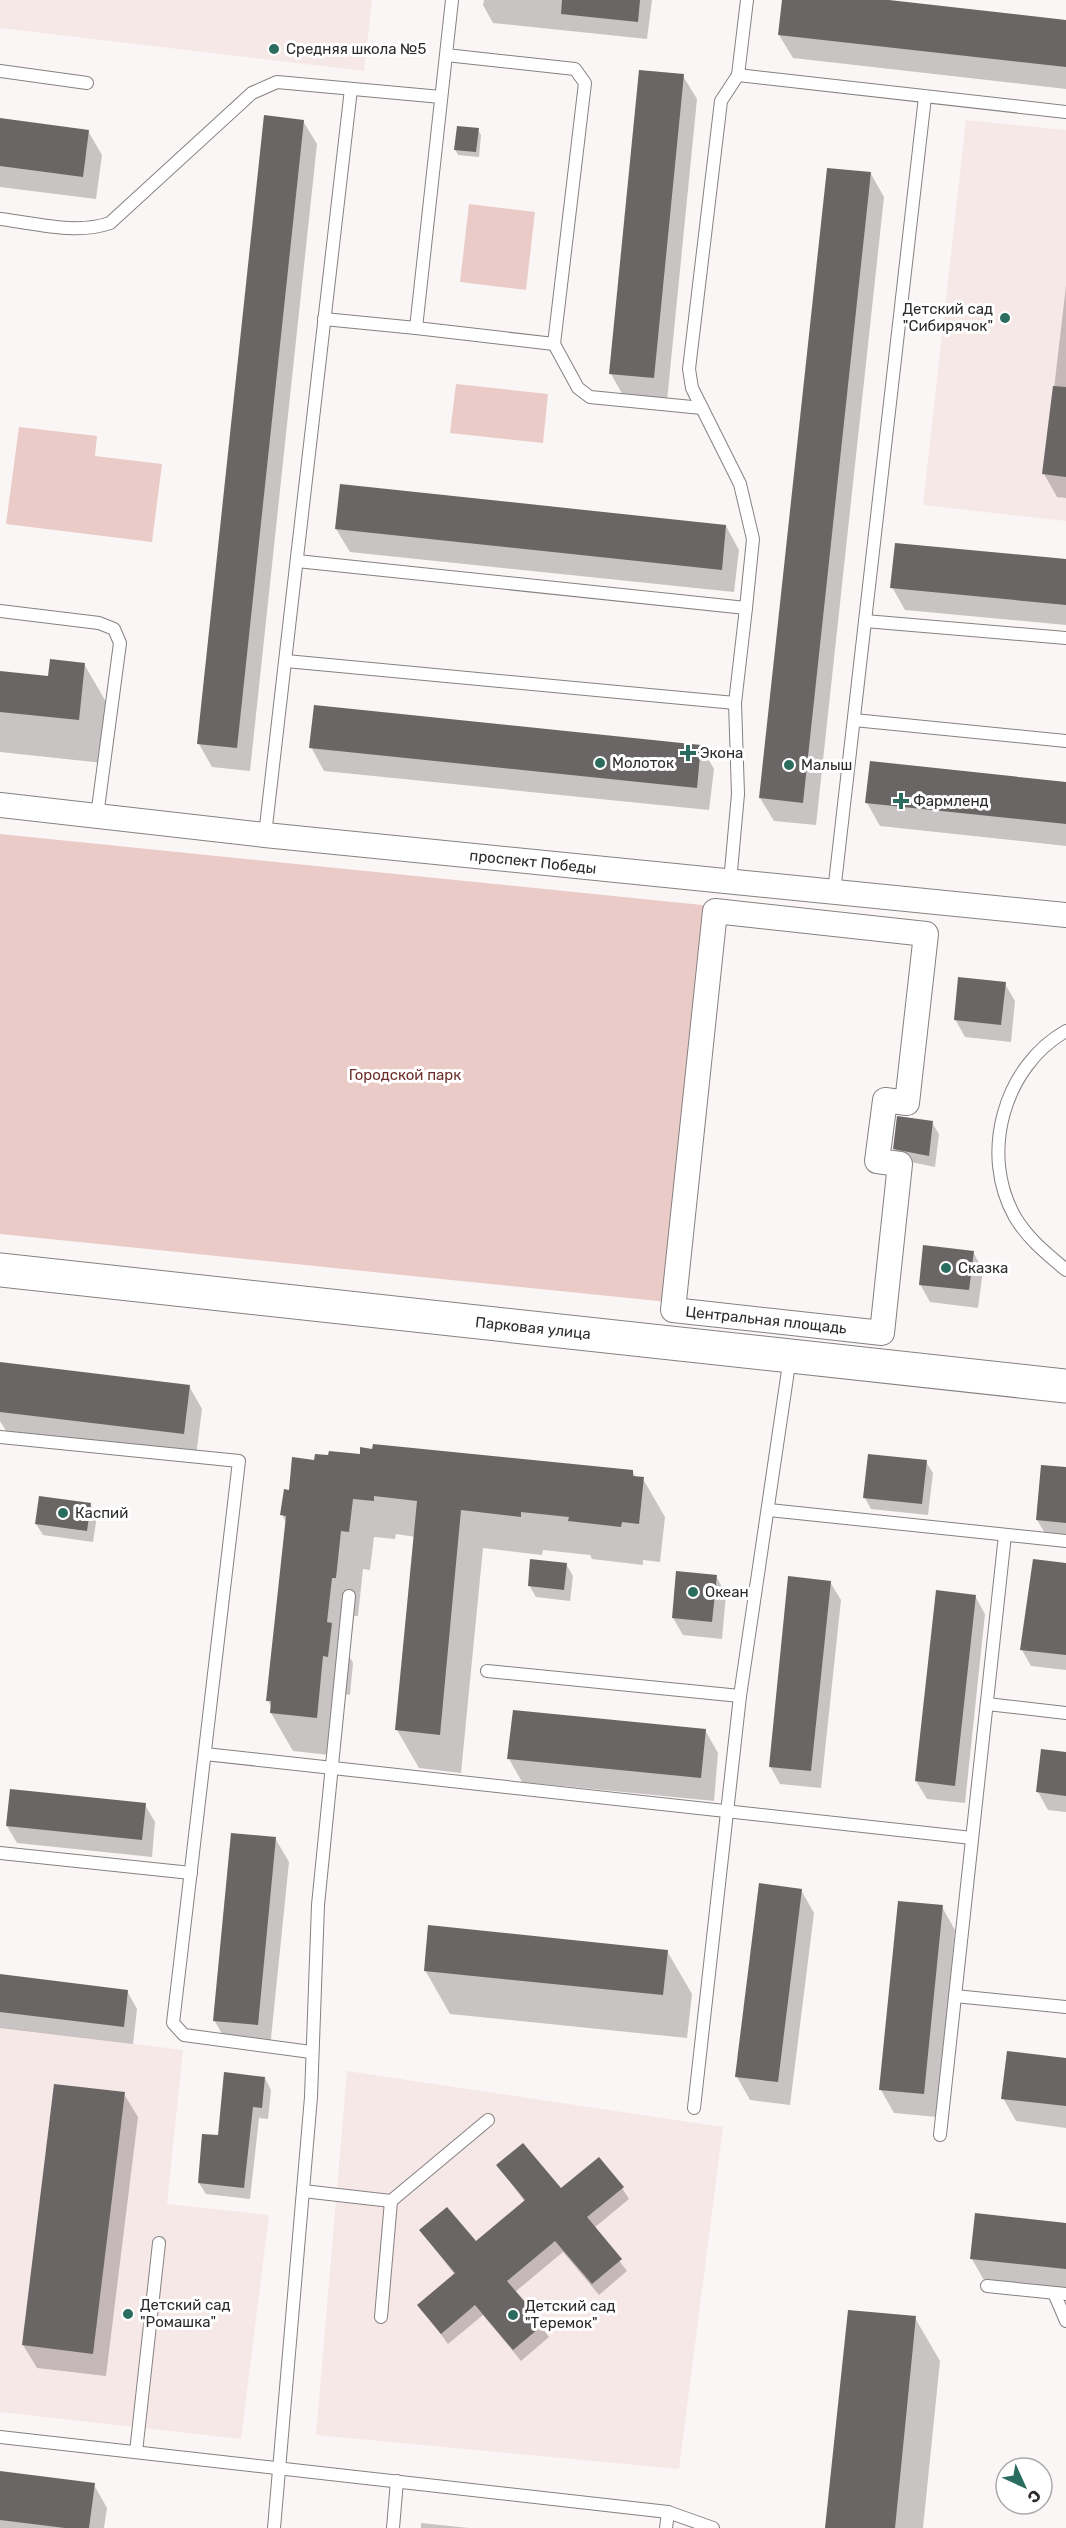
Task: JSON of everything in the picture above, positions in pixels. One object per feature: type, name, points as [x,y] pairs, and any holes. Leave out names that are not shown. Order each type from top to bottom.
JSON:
[{"type":"street","name":"проспект Победы","points":[[0,805],[1066,915]]},
{"type":"street","name":"Центральная площадь","points":[[715,910],[926,934],[907,1103],[885,1100],[877,1161],[900,1164],[882,1333],[673,1310],[715,910]]},
{"type":"street","name":"Парковая улица","points":[[0,1270],[1066,1386]]},
{"type":"lane","points":[[416,328],[452,0]]},
{"type":"lane","points":[[730,882],[738,794],[735,703],[753,539],[740,484],[692,388],[690,369],[721,101],[738,75],[747,0]]},
{"type":"lane","points":[[446,55],[575,69],[585,83],[554,344],[579,388],[590,397],[702,408]]},
{"type":"lane","points":[[0,71],[87,83]]},
{"type":"lane","points":[[738,75],[1066,112]]},
{"type":"lane","points":[[0,219],[82,228],[110,223],[252,93],[265,85],[277,82],[441,98]]},
{"type":"lane","points":[[265,834],[351,89]]},
{"type":"lane","points":[[834,892],[925,97]]},
{"type":"lane","points":[[324,319],[554,344]]},
{"type":"lane","points":[[297,561],[746,608]]},
{"type":"lane","points":[[0,611],[99,623],[114,629],[120,644],[97,816]]},
{"type":"lane","points":[[865,621],[1066,638]]},
{"type":"lane","points":[[285,661],[735,703]]},
{"type":"lane","points":[[854,720],[1066,741]]},
{"type":"lane","points":[[1066,1031],[1038,1052],[1022,1072],[1010,1094],[1004,1112],[999,1145],[1005,1192],[1015,1216],[1030,1238],[1066,1270]]},
{"type":"lane","points":[[694,2108],[740,1696],[790,1356]]},
{"type":"lane","points":[[0,1437],[239,1461],[174,2023],[184,2035],[311,2052]]},
{"type":"lane","points":[[769,1510],[1066,1541]]},
{"type":"lane","points":[[940,2135],[1005,1535]]},
{"type":"lane","points":[[274,2528],[311,2097],[318,1905],[349,1596]]},
{"type":"lane","points":[[487,1671],[740,1696]]},
{"type":"lane","points":[[987,1704],[1066,1713]]},
{"type":"lane","points":[[205,1754],[972,1838]]},
{"type":"lane","points":[[0,1853],[191,1873]]},
{"type":"lane","points":[[955,1996],[1066,2007]]},
{"type":"lane","points":[[381,2317],[391,2201],[488,2120]]},
{"type":"lane","points":[[303,2191],[391,2201]]},
{"type":"lane","points":[[136,2452],[159,2244]]},
{"type":"lane","points":[[987,2286],[1060,2293],[1066,2321]]},
{"type":"lane","points":[[0,2437],[668,2512],[713,2528]]},
{"type":"lane","points":[[393,2528],[397,2481]]},
{"type":"lane","points":[[666,2528],[668,2512]]},
{"type":"shaded area","name":"Средняя школа №5","points":[[0,0],[372,0],[364,71],[0,28]]},
{"type":"shaded area","name":"Детский сад \"Сибирячок\"","points":[[966,120],[1066,130],[1066,521],[923,505]]},
{"type":"shaded area","name":"Детский сад \"Ромашка\"","points":[[0,2027],[183,2050],[167,2204],[269,2215],[241,2439],[0,2412]]},
{"type":"shaded area","name":"Детский сад \"Теремок\"","points":[[347,2071],[723,2127],[679,2469],[316,2435]]},
{"type":"green space","points":[[469,204],[535,212],[526,290],[460,282]]},
{"type":"green space","points":[[456,384],[548,394],[543,443],[450,433]]},
{"type":"green space","points":[[19,427],[97,436],[95,456],[162,464],[152,542],[6,524]]},
{"type":"green space","name":"Городской парк","points":[[0,834],[712,906],[668,1302],[0,1234]]},
{"type":"building","points":[[562,0],[640,0],[638,22],[561,14]]},
{"type":"building","points":[[782,0],[889,0],[1066,20],[1066,67],[778,35]]},
{"type":"building","points":[[639,70],[684,74],[654,378],[609,374]]},
{"type":"building","points":[[264,115],[304,120],[237,748],[197,744]]},
{"type":"building","points":[[0,118],[89,130],[83,177],[0,166]]},
{"type":"building","points":[[457,126],[479,128],[476,152],[454,150]]},
{"type":"building","points":[[827,168],[871,172],[803,803],[759,798]]},
{"type":"building","points":[[1053,386],[1066,387],[1066,477],[1042,474]]},
{"type":"building","points":[[340,484],[726,525],[722,570],[335,529]]},
{"type":"building","points":[[895,543],[1066,559],[1066,605],[890,588]]},
{"type":"building","points":[[50,659],[85,663],[79,720],[0,712],[0,671],[48,676]]},
{"type":"building","points":[[314,705],[701,745],[697,788],[309,748]]},
{"type":"building","points":[[870,761],[1066,782],[1066,824],[865,803]]},
{"type":"building","points":[[958,977],[1006,982],[1001,1025],[954,1020]]},
{"type":"building","points":[[897,1116],[933,1121],[929,1156],[893,1149]]},
{"type":"building","name":"Сказка","points":[[923,1245],[974,1251],[969,1290],[919,1285]]},
{"type":"building","points":[[0,1362],[190,1385],[184,1434],[0,1412]]},
{"type":"building","points":[[373,1444],[633,1470],[633,1476],[644,1477],[639,1524],[622,1522],[621,1527],[568,1521],[569,1517],[521,1512],[521,1517],[461,1510],[440,1735],[395,1730],[417,1501],[374,1496],[374,1501],[353,1499],[349,1532],[341,1531],[336,1578],[332,1578],[327,1622],[332,1623],[328,1657],[323,1656],[317,1718],[270,1713],[271,1701],[266,1701],[286,1516],[280,1515],[284,1489],[289,1490],[292,1457],[314,1460],[315,1454],[328,1455],[329,1451],[360,1454],[360,1447],[372,1449]]},
{"type":"building","points":[[868,1454],[927,1460],[922,1504],[863,1498]]},
{"type":"building","points":[[1041,1465],[1066,1467],[1066,1523],[1036,1520]]},
{"type":"building","name":"Каспий","points":[[39,1496],[91,1503],[87,1531],[35,1524]]},
{"type":"building","points":[[530,1559],[567,1563],[564,1590],[528,1586]]},
{"type":"building","points":[[1033,1559],[1066,1563],[1066,1655],[1020,1650]]},
{"type":"building","points":[[676,1571],[717,1575],[712,1622],[672,1618]]},
{"type":"building","points":[[788,1576],[831,1581],[811,1771],[769,1767]]},
{"type":"building","points":[[936,1590],[976,1595],[955,1786],[915,1781]]},
{"type":"building","points":[[513,1710],[706,1729],[701,1778],[507,1759]]},
{"type":"building","points":[[1041,1749],[1066,1752],[1066,1796],[1036,1792]]},
{"type":"building","points":[[10,1789],[146,1803],[142,1840],[6,1826]]},
{"type":"building","points":[[231,1833],[276,1837],[258,2025],[213,2021]]},
{"type":"building","points":[[759,1883],[802,1889],[778,2082],[735,2077]]},
{"type":"building","points":[[898,1901],[943,1905],[924,2094],[879,2090]]},
{"type":"building","points":[[428,1925],[668,1950],[663,1995],[424,1971]]},
{"type":"building","points":[[0,1974],[128,1990],[124,2027],[0,2012]]},
{"type":"building","points":[[1007,2051],[1066,2058],[1066,2106],[1001,2099]]},
{"type":"building","points":[[224,2072],[265,2077],[262,2108],[253,2107],[244,2188],[198,2183],[202,2134],[218,2135]]},
{"type":"building","points":[[54,2084],[125,2092],[93,2354],[22,2345]]},
{"type":"building","points":[[523,2143],[561,2188],[599,2157],[624,2187],[587,2217],[622,2259],[592,2284],[555,2241],[507,2281],[544,2324],[513,2350],[475,2305],[441,2334],[417,2305],[455,2273],[419,2230],[447,2207],[476,2241],[525,2200],[496,2165]]},
{"type":"building","points":[[975,2213],[1066,2223],[1066,2269],[970,2259]]},
{"type":"building","points":[[848,2310],[916,2316],[895,2528],[825,2528]]},
{"type":"building","points":[[0,2471],[95,2483],[89,2528],[65,2528],[0,2520]]},
{"type":"place","name":"Средняя школа №5","points":[[274,49]]},
{"type":"place","name":"Детский сад \"Сибирячок\"","points":[[1005,318]]},
{"type":"place","name":"Экона","points":[[688,753]]},
{"type":"place","name":"Молоток","points":[[600,763]]},
{"type":"place","name":"Малыш","points":[[789,765]]},
{"type":"place","name":"Фармленд","points":[[901,801]]},
{"type":"place","name":"Сказка","points":[[946,1268]]},
{"type":"place","name":"Каспий","points":[[63,1513]]},
{"type":"place","name":"Океан","points":[[693,1592]]},
{"type":"place","name":"Детский сад \"Ромашка\"","points":[[128,2314]]},
{"type":"place","name":"Детский сад \"Теремок\"","points":[[513,2315]]}]
